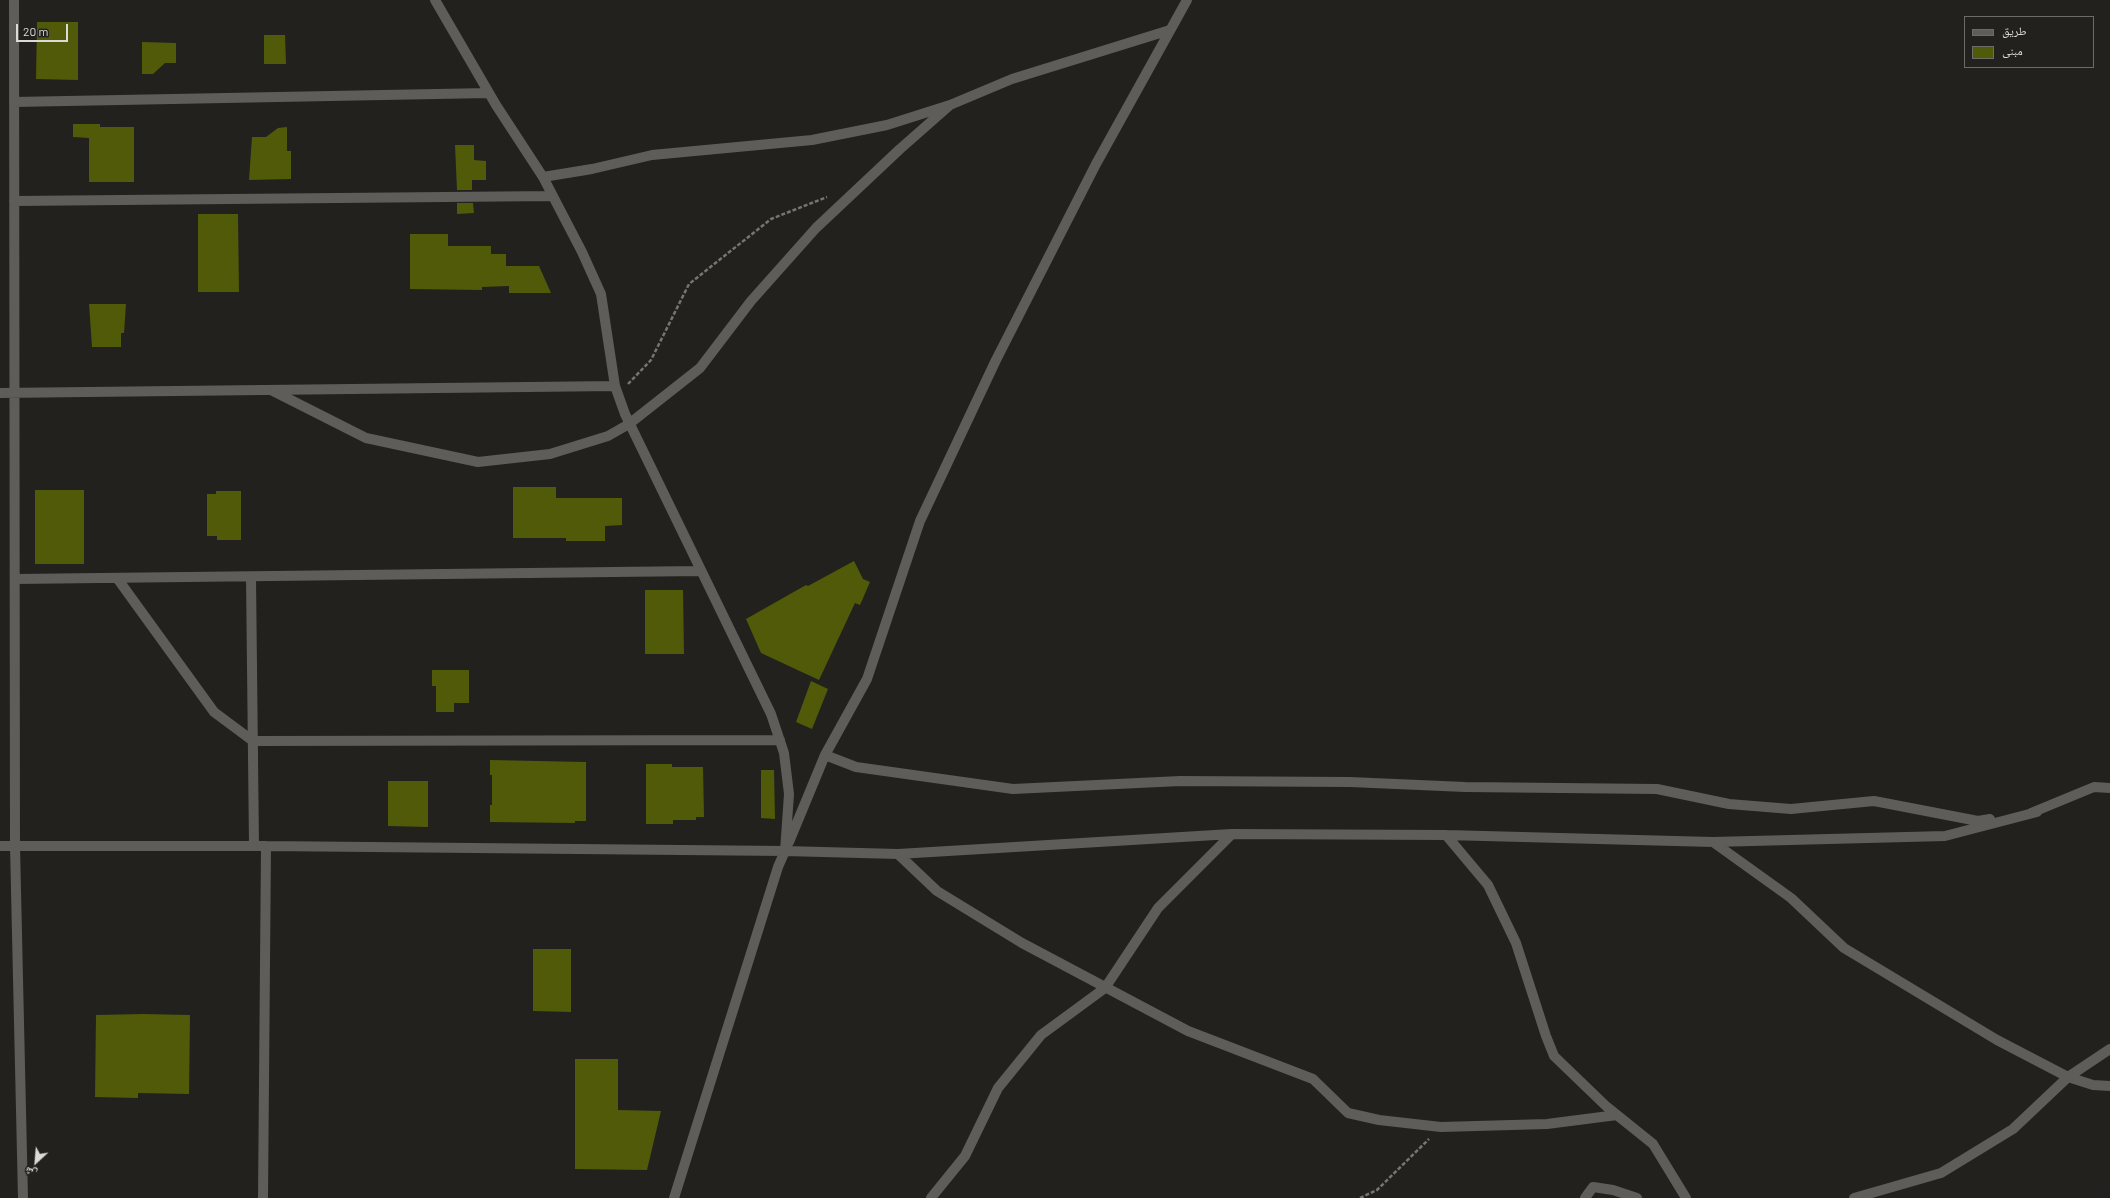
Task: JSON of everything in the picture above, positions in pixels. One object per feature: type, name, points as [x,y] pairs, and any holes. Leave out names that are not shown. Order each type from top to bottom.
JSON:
[{"type":"street","points":[[14,0],[15,846],[24,1198]]},
{"type":"street","points":[[435,0],[489,93],[543,177],[601,294],[616,390],[629,424],[771,714],[780,740],[786,767],[789,794],[785,851]]},
{"type":"street","points":[[674,1198],[778,867],[824,755],[867,679],[920,521],[996,360],[1096,164],[1187,0]]},
{"type":"street","points":[[543,177],[592,169],[652,155],[708,148],[774,144],[850,133],[887,124],[950,105],[1012,79],[1170,30]]},
{"type":"street","points":[[14,102],[489,93]]},
{"type":"street","points":[[271,390],[366,438],[478,462],[550,454],[608,436],[629,424],[700,368],[751,301],[816,228],[900,149],[950,105]]},
{"type":"street","points":[[14,201],[553,196]]},
{"type":"street","points":[[0,393],[271,390],[616,390]]},
{"type":"street","points":[[15,579],[700,571]]},
{"type":"street","points":[[252,577],[254,846]]},
{"type":"street","points":[[117,578],[214,712],[253,741],[780,740]]},
{"type":"street","points":[[824,755],[856,767],[1013,789],[1180,781],[1350,782],[1465,786],[1657,789],[1729,804],[1791,809],[1874,801],[1978,821],[2037,812]]},
{"type":"street","points":[[0,846],[266,846],[785,851],[898,854],[1232,834],[1446,835],[1713,842],[1945,836],[2037,812],[2094,787],[2110,788]]},
{"type":"street","points":[[931,1198],[965,1156],[998,1088],[1041,1034],[1105,988],[1158,908],[1232,834]]},
{"type":"street","points":[[1446,835],[1488,885],[1516,943],[1554,1056],[1617,1115],[1653,1144],[1686,1198]]},
{"type":"street","points":[[1713,842],[1791,898],[1844,948],[1997,1040],[2068,1077],[2093,1085],[2110,1086]]},
{"type":"street","points":[[263,1198],[266,846]]},
{"type":"street","points":[[898,854],[937,891],[1022,943],[1188,1031],[1314,1079],[1348,1113],[1379,1120],[1442,1127],[1547,1124],[1617,1115]]},
{"type":"street","points":[[1854,1198],[1941,1173],[2013,1129],[2068,1077],[2110,1049]]},
{"type":"street","points":[[1585,1198],[1593,1187],[1613,1190],[1637,1198]]},
{"type":"path","points":[[616,390],[651,360],[689,284],[771,219],[828,197]]},
{"type":"path","points":[[1360,1198],[1378,1190],[1442,1127]]},
{"type":"building","points":[[37,22],[78,22],[78,80],[36,79]]},
{"type":"building","points":[[264,35],[285,35],[286,64],[264,64]]},
{"type":"building","points":[[142,42],[176,43],[176,63],[165,63],[153,74],[142,74]]},
{"type":"building","points":[[73,124],[100,124],[100,127],[134,127],[134,182],[89,182],[89,138],[73,137]]},
{"type":"building","points":[[287,127],[287,151],[291,151],[291,179],[249,180],[252,137],[266,137],[278,128]]},
{"type":"building","points":[[455,145],[474,145],[474,160],[486,161],[486,180],[472,180],[472,190],[457,190]]},
{"type":"building","points":[[457,203],[473,203],[474,213],[457,214]]},
{"type":"building","points":[[198,214],[238,214],[239,292],[198,292]]},
{"type":"building","points":[[410,234],[448,234],[448,246],[491,246],[491,254],[506,254],[506,266],[539,266],[551,293],[509,293],[509,286],[482,287],[482,290],[410,289]]},
{"type":"building","points":[[89,304],[126,304],[124,333],[121,333],[121,347],[92,347]]},
{"type":"building","points":[[513,487],[556,487],[556,498],[622,498],[622,525],[605,526],[605,541],[566,541],[566,538],[513,538]]},
{"type":"building","points":[[35,490],[84,490],[84,564],[35,564]]},
{"type":"building","points":[[216,491],[241,491],[241,540],[217,540],[217,536],[207,536],[207,494],[216,494]]},
{"type":"building","points":[[854,561],[863,579],[870,582],[860,605],[855,603],[819,680],[761,653],[746,619],[806,585],[808,586]]},
{"type":"building","points":[[645,590],[683,590],[684,654],[645,654]]},
{"type":"building","points":[[432,670],[469,670],[469,703],[454,703],[454,712],[436,712],[436,686],[432,686]]},
{"type":"building","points":[[811,681],[828,689],[812,729],[796,722]]},
{"type":"building","points":[[490,760],[586,762],[586,821],[575,821],[575,823],[490,822],[490,805],[492,805],[492,775],[490,775]]},
{"type":"building","points":[[646,764],[672,764],[672,767],[703,767],[704,817],[696,817],[696,820],[673,820],[673,824],[646,824]]},
{"type":"building","points":[[761,770],[774,770],[775,819],[761,818]]},
{"type":"building","points":[[388,781],[428,781],[428,827],[388,826]]},
{"type":"building","points":[[533,949],[571,949],[571,1012],[533,1011]]},
{"type":"building","points":[[96,1015],[190,1015],[189,1094],[138,1093],[138,1098],[95,1097]]},
{"type":"building","points":[[575,1059],[618,1059],[618,1110],[661,1111],[647,1170],[575,1169]]}]
